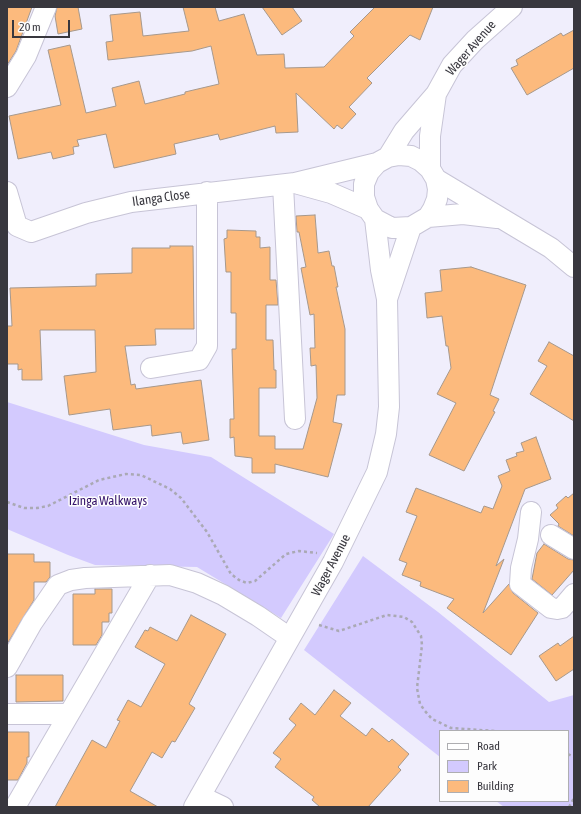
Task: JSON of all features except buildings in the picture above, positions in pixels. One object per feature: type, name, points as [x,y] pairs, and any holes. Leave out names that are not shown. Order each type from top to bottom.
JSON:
[{"type":"street","points":[[7,87],[26,56],[46,7]]},
{"type":"street","name":"Wager Avenue","points":[[436,94],[452,66],[475,40],[512,7]]},
{"type":"street","points":[[387,299],[380,270],[372,214],[364,196],[364,184],[369,172],[383,160],[436,94]]},
{"type":"street","points":[[428,217],[437,199],[438,189],[433,174],[430,136],[436,94]]},
{"type":"street","points":[[289,184],[399,155],[411,156],[422,161],[433,174],[551,248],[574,267]]},
{"type":"street","points":[[289,184],[331,193],[372,214],[392,228],[411,227],[428,217],[463,214],[503,219]]},
{"type":"street","points":[[289,184],[295,419]]},
{"type":"street","name":"Ilanga Close","points":[[7,192],[17,226],[31,232],[102,208],[131,202],[207,192],[289,184]]},
{"type":"street","points":[[151,368],[198,360],[207,346],[207,192]]},
{"type":"street","points":[[387,299],[411,227]]},
{"type":"street","name":"Wager Avenue","points":[[197,801],[333,562],[377,472],[386,434],[389,407],[387,299]]},
{"type":"street","points":[[531,512],[528,539],[521,568],[520,584],[551,608],[562,608],[574,594]]},
{"type":"street","points":[[551,535],[574,549]]},
{"type":"street","points":[[16,807],[67,714],[150,575]]},
{"type":"street","points":[[7,667],[32,623],[58,584],[85,578],[170,575],[197,583],[258,616],[290,638]]},
{"type":"street","points":[[7,714],[67,714]]},
{"type":"street","points":[[197,801],[223,807]]},
{"type":"path","points":[[7,502],[24,508],[48,506],[99,480],[126,474],[141,475],[170,489],[181,498],[207,532],[231,574],[239,580],[247,583],[255,581],[286,554],[299,551],[315,552],[333,562]]},
{"type":"path","points":[[321,618],[317,624],[339,631],[387,614],[404,617],[412,622],[421,636],[422,645],[417,688],[420,704],[424,711],[432,719],[451,728],[480,730]]},
{"type":"path","points":[[569,807],[574,798]]},
{"type":"green space","name":"Izinga Walkways","points":[[7,402],[144,445],[211,457],[334,534],[281,618],[197,567],[95,565],[68,555],[7,529]]},
{"type":"green space","points":[[363,556],[438,612],[549,702],[574,695],[574,807],[504,807],[497,802],[569,802],[569,730],[439,730],[439,756],[304,650]]}]
